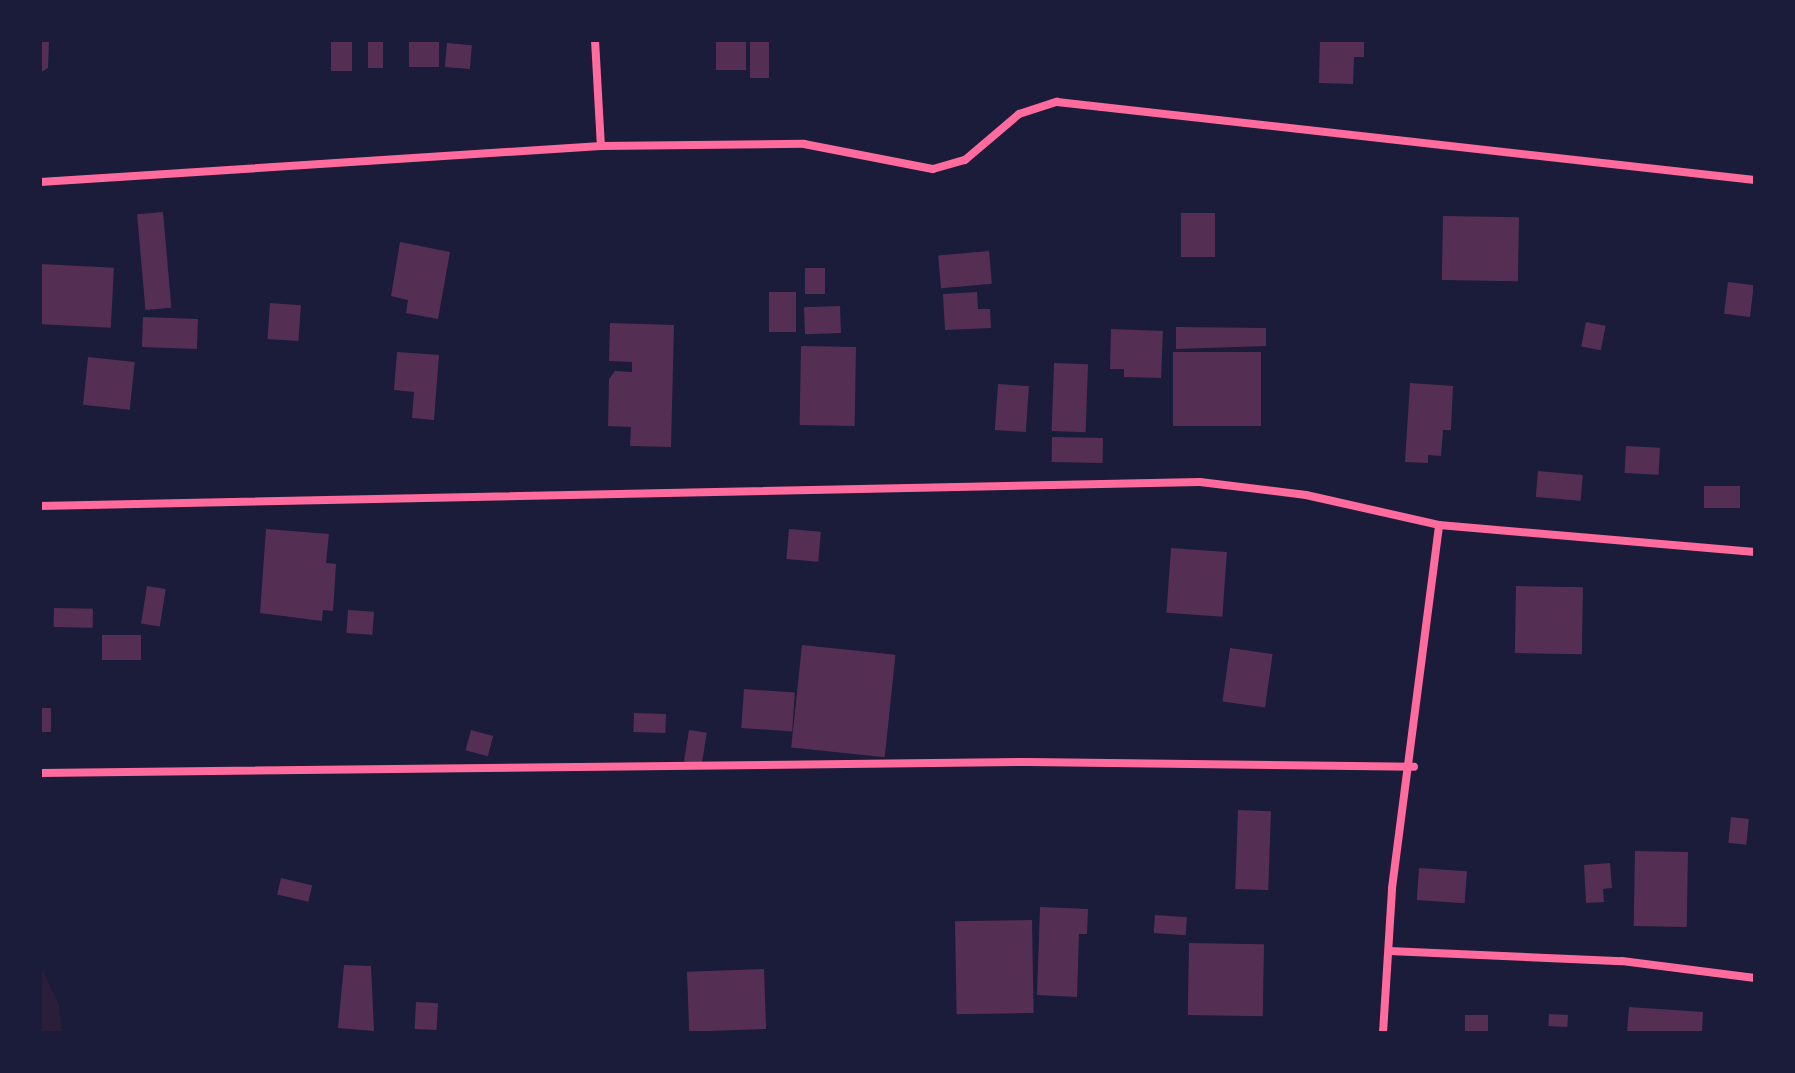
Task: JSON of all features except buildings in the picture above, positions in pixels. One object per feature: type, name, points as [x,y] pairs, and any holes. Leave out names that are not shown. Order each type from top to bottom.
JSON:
[{"type":"street","points":[[595,40],[601,146]]},
{"type":"street","points":[[40,182],[601,146],[804,144],[933,169],[965,160],[1019,114],[1057,102],[1755,180]]},
{"type":"street","points":[[40,506],[1200,482],[1306,495],[1439,525],[1755,552]]},
{"type":"street","points":[[1383,1033],[1389,951],[1414,767],[1439,525]]},
{"type":"street","points":[[40,773],[1028,762],[1414,767]]},
{"type":"street","points":[[1389,951],[1622,961],[1755,978]]},
{"type":"shaded area","points":[[40,965],[59,1005],[62,1033],[40,1033]]}]
